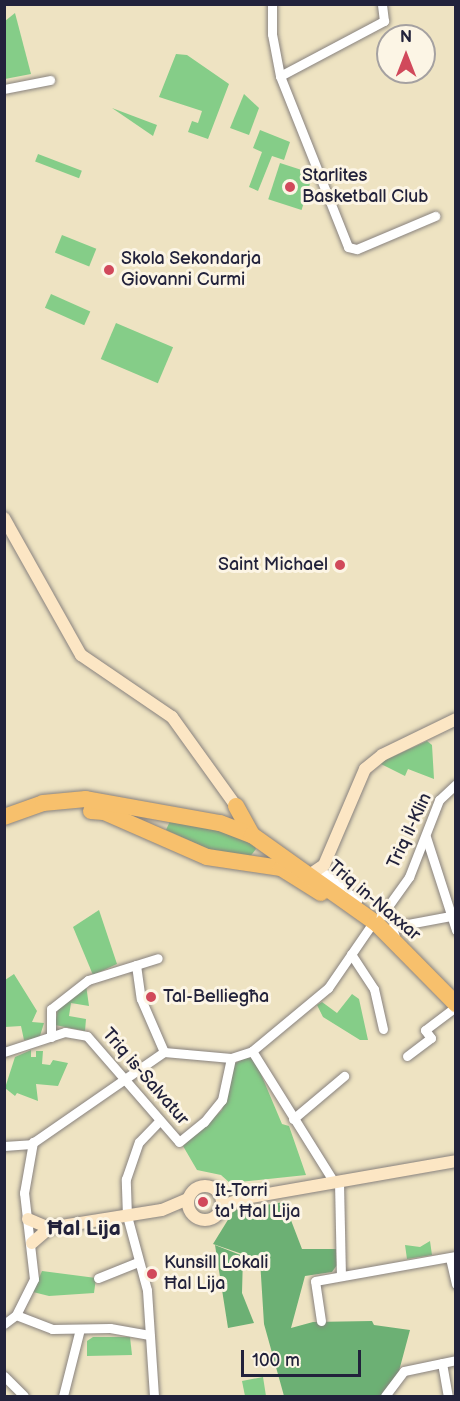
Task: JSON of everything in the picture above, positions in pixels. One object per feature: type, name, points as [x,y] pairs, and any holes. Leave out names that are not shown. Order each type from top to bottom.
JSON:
[{"type":"highway","points":[[4,817],[43,803],[103,807]]},
{"type":"highway","points":[[220,823],[234,815],[236,806]]},
{"type":"highway","points":[[236,806],[263,854],[255,863]]},
{"type":"highway","points":[[4,826],[69,810],[103,807]]},
{"type":"highway","name":"Triq in-Naxxar","points":[[103,807],[163,813],[220,823],[255,837],[320,874],[383,928],[453,1002]]},
{"type":"highway","name":"Triq in-Naxxar","points":[[103,807],[207,856],[281,868],[383,928],[453,1002]]},
{"type":"highway","points":[[161,836],[155,822],[163,813]]},
{"type":"street","points":[[272,4],[272,34],[280,76],[348,247],[357,249],[435,216]]},
{"type":"street","points":[[280,76],[384,21],[382,4]]},
{"type":"street","points":[[4,89],[50,81]]},
{"type":"street","points":[[4,518],[81,655],[172,717],[236,806]]},
{"type":"street","points":[[320,874],[365,769],[382,755],[456,719]]},
{"type":"street","name":"Triq il-Klin","points":[[252,1051],[328,988],[351,954],[383,928],[409,877],[439,800],[456,784]]},
{"type":"street","points":[[426,837],[454,915],[456,930]]},
{"type":"street","points":[[383,928],[454,915]]},
{"type":"street","points":[[351,954],[374,989],[383,1029]]},
{"type":"street","points":[[51,1037],[51,1009],[88,980],[158,958]]},
{"type":"street","points":[[136,965],[141,999],[164,1052]]},
{"type":"street","points":[[407,1056],[431,1038],[425,1029],[453,1002]]},
{"type":"street","name":"Triq is-Salvatur","points":[[7,1053],[65,1032],[87,1036],[179,1142],[204,1122],[222,1100],[231,1058]]},
{"type":"street","points":[[4,1146],[33,1142],[127,1081],[164,1052],[231,1058],[252,1051],[293,1119],[336,1182],[341,1276]]},
{"type":"street","points":[[293,1119],[344,1076]]},
{"type":"street","points":[[154,1396],[147,1290],[127,1216],[126,1179],[139,1142],[160,1120]]},
{"type":"street","points":[[4,1324],[16,1315],[34,1279],[32,1243],[24,1193],[33,1142]]},
{"type":"street","points":[[221,1200],[245,1198],[456,1161]]},
{"type":"street","points":[[28,1219],[49,1228],[127,1216],[162,1209],[188,1199],[201,1186],[212,1187],[221,1200]]},
{"type":"street","points":[[188,1199],[190,1212]]},
{"type":"street","points":[[162,1209],[190,1212],[206,1221],[216,1216],[221,1200]]},
{"type":"street","points":[[32,1243],[49,1228]]},
{"type":"street","points":[[321,1321],[315,1281],[453,1257],[456,1284]]},
{"type":"street","points":[[98,1278],[138,1262]]},
{"type":"street","points":[[16,1315],[52,1329],[110,1328],[149,1335]]},
{"type":"street","points":[[63,1396],[80,1329]]},
{"type":"street","points":[[384,1396],[404,1371],[456,1360]]},
{"type":"street","points":[[442,1363],[450,1394]]},
{"type":"street","points":[[4,1376],[24,1396]]},
{"type":"green space","points":[[15,13],[31,74],[5,79],[5,21]]},
{"type":"green space","points":[[176,54],[187,55],[229,84],[208,139],[188,132],[192,121],[198,123],[202,111],[159,97]]},
{"type":"green space","points":[[244,94],[259,108],[249,135],[230,128]]},
{"type":"green space","points":[[112,108],[157,125],[153,136]]},
{"type":"green space","points":[[260,130],[290,142],[284,160],[272,156],[258,191],[249,187],[262,152],[253,148]]},
{"type":"green space","points":[[38,154],[82,171],[79,178],[35,161]]},
{"type":"green space","name":"Starlites Basketball Club","points":[[280,163],[313,174],[302,210],[268,199]]},
{"type":"green space","points":[[62,235],[96,249],[89,266],[55,253]]},
{"type":"green space","points":[[51,294],[90,311],[84,325],[45,308]]},
{"type":"green space","points":[[116,323],[173,347],[158,383],[101,359]]},
{"type":"green space","points":[[427,741],[432,745],[434,779],[408,769],[405,776],[379,763]]},
{"type":"green space","points":[[170,821],[208,826],[252,840],[256,849],[249,858],[215,852],[166,830]]},
{"type":"green space","points":[[99,910],[117,964],[93,975],[73,927]]},
{"type":"green space","points":[[14,974],[37,1011],[32,1022],[44,1023],[39,1039],[24,1040],[21,1026],[5,1027],[5,980]]},
{"type":"green space","points":[[86,985],[89,1006],[71,1003],[69,1016],[86,1019],[85,1031],[55,1025],[60,998]]},
{"type":"green space","points":[[352,994],[359,999],[368,1040],[360,1040],[323,1017],[317,1005],[322,1002],[337,1013]]},
{"type":"green space","points":[[31,1050],[31,1057],[36,1057],[36,1051],[43,1051],[42,1064],[50,1065],[53,1060],[68,1063],[58,1086],[36,1084],[38,1101],[17,1093],[15,1096],[5,1088],[15,1057]]},
{"type":"green space","points":[[247,1057],[255,1060],[282,1124],[289,1126],[306,1175],[230,1183],[221,1175],[197,1170],[183,1146],[222,1110],[234,1064]]},
{"type":"green space","points":[[284,1202],[302,1249],[336,1249],[337,1265],[332,1272],[305,1276],[291,1328],[313,1322],[372,1321],[374,1325],[410,1330],[399,1371],[382,1396],[284,1396],[264,1324],[260,1260],[213,1244],[234,1210]]},
{"type":"green space","points":[[430,1241],[432,1255],[407,1259],[405,1245],[420,1247]]},
{"type":"green space","points":[[215,1245],[243,1256],[242,1293],[254,1323],[228,1328]]},
{"type":"green space","points":[[42,1271],[96,1278],[94,1293],[49,1296],[33,1292]]},
{"type":"green space","points":[[93,1337],[130,1337],[132,1355],[87,1356],[87,1341]]},
{"type":"green space","points":[[263,1377],[266,1396],[245,1396],[242,1381]]},
{"type":"place","name":"Starlites Basketball Club","points":[[290,187]]},
{"type":"place","name":"Skola Sekondarja Giovanni Curmi","points":[[109,270]]},
{"type":"place","name":"Saint Michael","points":[[340,565]]},
{"type":"place","name":"Tal-Belliegħa","points":[[151,997]]},
{"type":"place","name":"It-Torri ta' Ħal Lija","points":[[203,1202]]},
{"type":"place","name":"Kunsill Lokali Ħal Lija","points":[[152,1274]]},
{"type":"district","name":"Ħal Lija","points":[[84,1229]]}]
